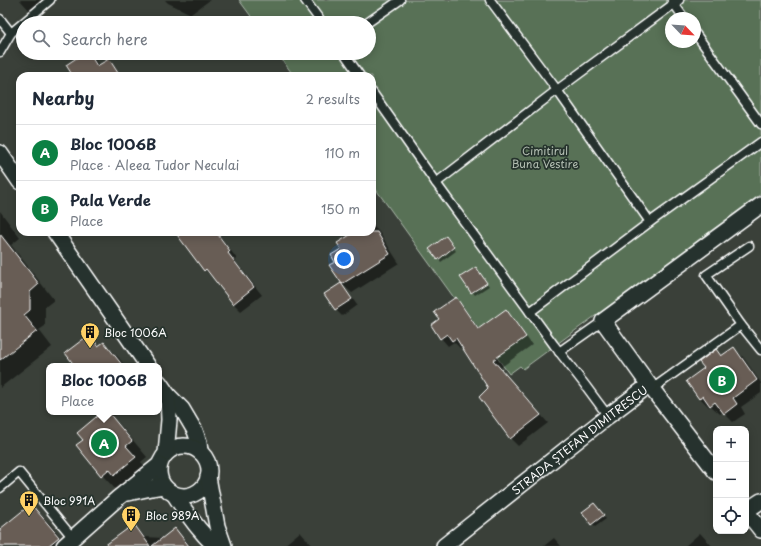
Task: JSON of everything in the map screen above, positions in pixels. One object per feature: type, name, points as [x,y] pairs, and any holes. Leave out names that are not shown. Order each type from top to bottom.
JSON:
[{"type":"street","points":[[0,153],[16,176]]},
{"type":"street","points":[[603,320],[761,205]]},
{"type":"street","points":[[58,236],[146,363]]},
{"type":"street","name":"STRADA ȘTEFAN DIMITRESCU","points":[[444,546],[608,416],[650,387],[603,320]]},
{"type":"street","points":[[162,386],[168,395],[182,409],[195,431],[199,442],[200,452]]},
{"type":"street","points":[[650,387],[713,468]]},
{"type":"street","points":[[168,395],[170,420],[159,473],[160,480],[186,513],[216,546]]},
{"type":"street","points":[[68,542],[163,459],[172,448],[187,446],[200,452],[207,464],[217,526],[224,546]]},
{"type":"street","points":[[123,494],[151,488],[169,490],[181,496],[188,495],[195,493],[200,489],[205,484],[208,477]]},
{"type":"street","points":[[749,509],[761,501]]},
{"type":"street","points":[[749,515],[761,530]]},
{"type":"lane","points":[[31,16],[50,0]]},
{"type":"lane","points":[[306,0],[317,16]]},
{"type":"lane","points":[[376,17],[400,0]]},
{"type":"lane","points":[[490,0],[557,90],[650,222]]},
{"type":"lane","points":[[436,182],[675,1],[681,12]]},
{"type":"lane","points":[[0,19],[11,33]]},
{"type":"lane","points":[[0,52],[11,33],[16,29]]},
{"type":"lane","points":[[701,41],[761,124]]},
{"type":"lane","points":[[349,60],[357,72]]},
{"type":"lane","points":[[376,98],[559,352],[608,416]]},
{"type":"lane","points":[[530,312],[650,222],[761,142]]},
{"type":"lane","points":[[748,246],[706,275],[761,350]]},
{"type":"lane","points":[[559,352],[603,320]]},
{"type":"lane","points":[[650,387],[742,324]]},
{"type":"lane","points":[[0,488],[19,472],[68,542]]},
{"type":"green space","name":"Cimitirul Buna Vestire","points":[[239,0],[761,0],[761,194],[523,369],[520,366],[509,374],[376,190],[376,72],[291,72],[282,60],[376,60],[376,16],[251,16]]},
{"type":"building","points":[[74,60],[93,60],[97,66],[110,60],[117,72],[70,72],[66,65]]},
{"type":"building","points":[[377,232],[390,254],[342,284],[329,265],[335,262],[331,255],[341,249],[337,243],[348,236],[376,236]]},
{"type":"building","points":[[0,234],[39,284],[30,292],[30,310],[24,315],[37,331],[0,360]]},
{"type":"building","points":[[178,236],[219,236],[230,251],[228,253],[254,287],[233,304],[206,269],[204,271]]},
{"type":"building","points":[[446,236],[454,247],[438,260],[429,249]]},
{"type":"building","points":[[476,267],[487,283],[471,293],[460,277]]},
{"type":"building","points":[[341,283],[352,299],[335,310],[324,294]]},
{"type":"building","points":[[456,297],[478,329],[506,309],[526,337],[493,360],[541,415],[510,439],[479,397],[488,388],[456,338],[452,341],[447,334],[440,339],[431,325],[439,319],[434,312]]},
{"type":"building","name":"Bloc 1006A","points":[[90,334],[98,346],[104,342],[121,363],[73,363],[65,353]]},
{"type":"building","points":[[734,347],[757,380],[733,398],[737,404],[724,414],[715,402],[710,406],[703,396],[699,399],[686,381],[704,368],[699,362],[716,349],[721,356]]},
{"type":"building","points":[[98,415],[110,415],[132,441],[126,446],[136,457],[114,475],[109,469],[101,476],[76,445],[83,440],[77,433]]},
{"type":"building","points":[[594,503],[604,515],[591,525],[582,512]]},
{"type":"building","name":"Bloc 991A","points":[[31,504],[59,537],[48,546],[0,546],[0,529]]},
{"type":"building","points":[[134,524],[150,546],[104,546]]},
{"type":"building","points":[[175,528],[189,546],[152,546]]},
{"type":"place","name":"Bloc 1006A","points":[[90,349]]},
{"type":"place","name":"Pala Verde","points":[[722,380]]},
{"type":"place","name":"Bloc 1006B","points":[[104,443]]},
{"type":"place","name":"Bloc 991A","points":[[29,517]]},
{"type":"place","name":"Bloc 989A","points":[[131,532]]}]
